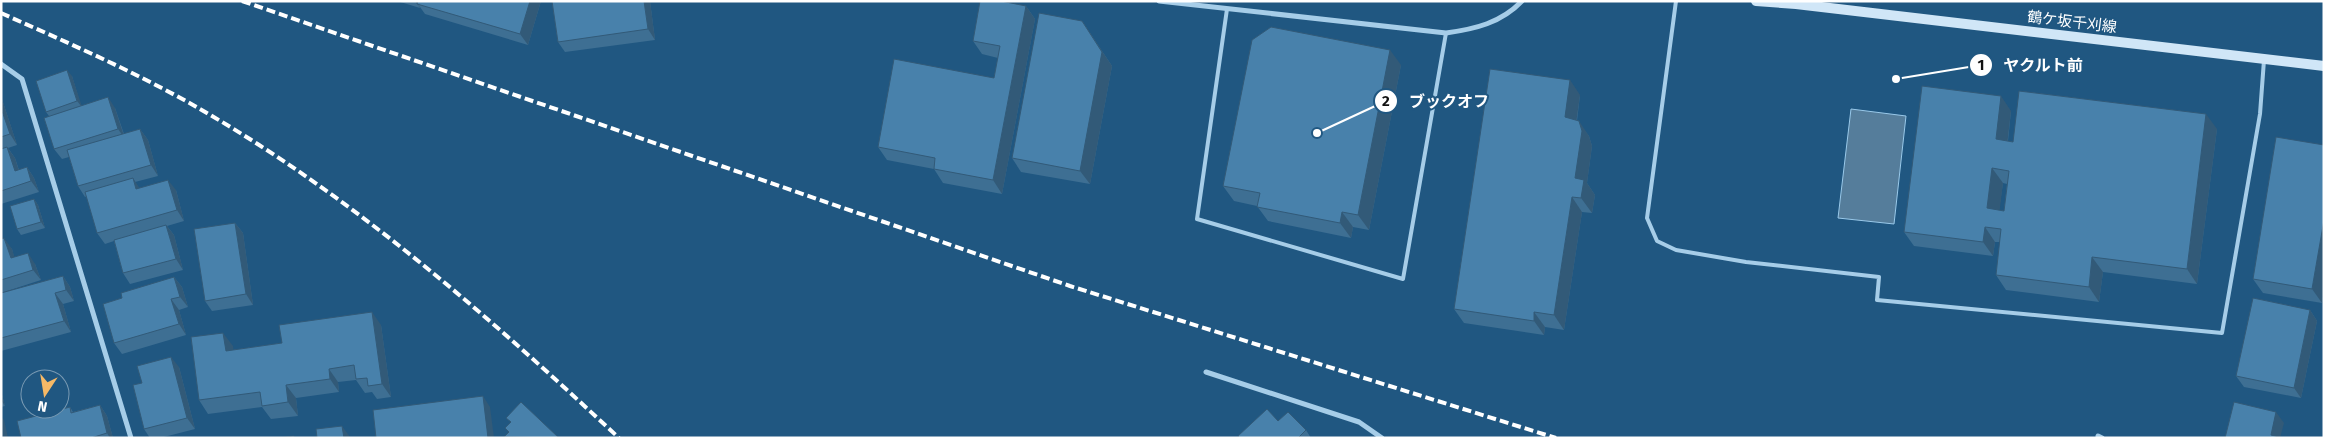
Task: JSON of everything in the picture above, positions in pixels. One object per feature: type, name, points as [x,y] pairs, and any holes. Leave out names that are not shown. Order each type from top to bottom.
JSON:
[{"type":"main road","name":"鶴ケ坂千刈線","points":[[1756,1],[1797,3],[2324,66]]},
{"type":"street","points":[[1159,1],[1446,33],[1475,29],[1498,20],[1522,1]]},
{"type":"street","points":[[1,64],[22,79],[131,438]]},
{"type":"street","points":[[1206,372],[1359,422],[1382,438]]},
{"type":"lane","points":[[1676,1],[1647,218],[1657,242],[1676,250],[1738,260],[1879,277],[1877,300],[2222,333],[2260,114],[2264,59]]},
{"type":"lane","points":[[1228,9],[1197,219],[1403,279],[1446,33]]},
{"type":"water","points":[[1851,109],[1906,116],[1894,224],[1838,218]]},
{"type":"building","points":[[418,1],[530,1],[520,34],[417,4]]},
{"type":"building","points":[[552,1],[644,1],[648,29],[558,42]]},
{"type":"building","points":[[980,1],[1001,1],[1026,6],[993,180],[934,169],[935,158],[878,147],[894,59],[994,78],[1000,46],[973,41]]},
{"type":"building","points":[[1039,13],[1082,21],[1102,52],[1080,171],[1012,158]]},
{"type":"building","points":[[1271,27],[1390,50],[1358,215],[1342,212],[1340,223],[1257,207],[1260,193],[1223,186],[1252,40]]},
{"type":"building","points":[[1490,69],[1570,80],[1565,117],[1579,121],[1582,131],[1575,178],[1584,180],[1581,198],[1572,197],[1554,315],[1534,312],[1534,321],[1454,309]]},
{"type":"building","points":[[67,70],[77,101],[46,112],[36,81]]},
{"type":"building","points":[[1922,86],[2001,96],[1996,139],[2013,142],[2019,91],[2206,114],[2187,269],[2092,257],[2089,287],[1996,275],[2001,229],[1985,227],[1983,242],[1904,232]],"holes":[[[1992,168],[2009,171],[2004,211],[1987,208]]]},
{"type":"building","points":[[108,97],[118,129],[54,149],[44,118]]},
{"type":"building","points":[[1,108],[10,134],[1,137]]},
{"type":"building","points":[[140,129],[151,165],[78,186],[67,150]]},
{"type":"building","points":[[2276,137],[2324,145],[2324,220],[2312,289],[2253,279]]},
{"type":"building","points":[[7,147],[15,171],[27,167],[31,181],[1,191],[1,149]]},
{"type":"building","points":[[133,178],[136,189],[168,180],[177,210],[97,233],[85,192]]},
{"type":"building","points":[[34,199],[41,222],[17,229],[10,206]]},
{"type":"building","points":[[235,223],[246,294],[205,301],[194,229]]},
{"type":"building","points":[[166,225],[176,259],[123,273],[114,240]]},
{"type":"building","points":[[4,238],[11,258],[28,253],[33,270],[1,280],[1,239]]},
{"type":"building","points":[[63,276],[66,290],[55,293],[64,321],[1,338],[1,293]]},
{"type":"building","points":[[174,277],[180,297],[171,299],[179,324],[114,343],[103,304],[122,298],[121,293]]},
{"type":"building","points":[[2253,298],[2310,310],[2294,388],[2236,376]]},
{"type":"building","points":[[372,312],[382,384],[368,386],[367,378],[356,379],[354,365],[329,369],[330,379],[286,385],[288,402],[262,406],[260,392],[199,400],[191,337],[223,333],[226,351],[282,343],[279,325]]},
{"type":"building","points":[[171,357],[187,418],[144,429],[133,385],[142,383],[137,366]]},
{"type":"building","points":[[483,396],[488,438],[376,438],[373,410]]},
{"type":"building","points":[[521,402],[559,438],[504,437],[509,432],[505,428],[511,422],[506,418]]},
{"type":"building","points":[[2234,402],[2276,412],[2271,435],[2283,438],[2225,438]]},
{"type":"building","points":[[100,405],[107,433],[91,438],[21,438],[17,421],[25,419],[70,419],[70,407],[71,413]]},
{"type":"building","points":[[1267,409],[1278,421],[1288,412],[1306,430],[1298,438],[1240,438],[1238,436]]},
{"type":"building","points":[[342,426],[344,438],[317,438],[316,429]]},
{"type":"building","points":[[294,436],[294,438],[278,438]]},
{"type":"railway","points":[[242,1],[1070,286],[1556,438]]},
{"type":"railway","points":[[1,13],[170,92],[251,140],[307,177],[362,217],[468,302],[619,438]]},
{"type":"place","name":"ヤクルト前","points":[[1896,79]]},
{"type":"place","name":"ブックオフ","points":[[1317,133]]}]
